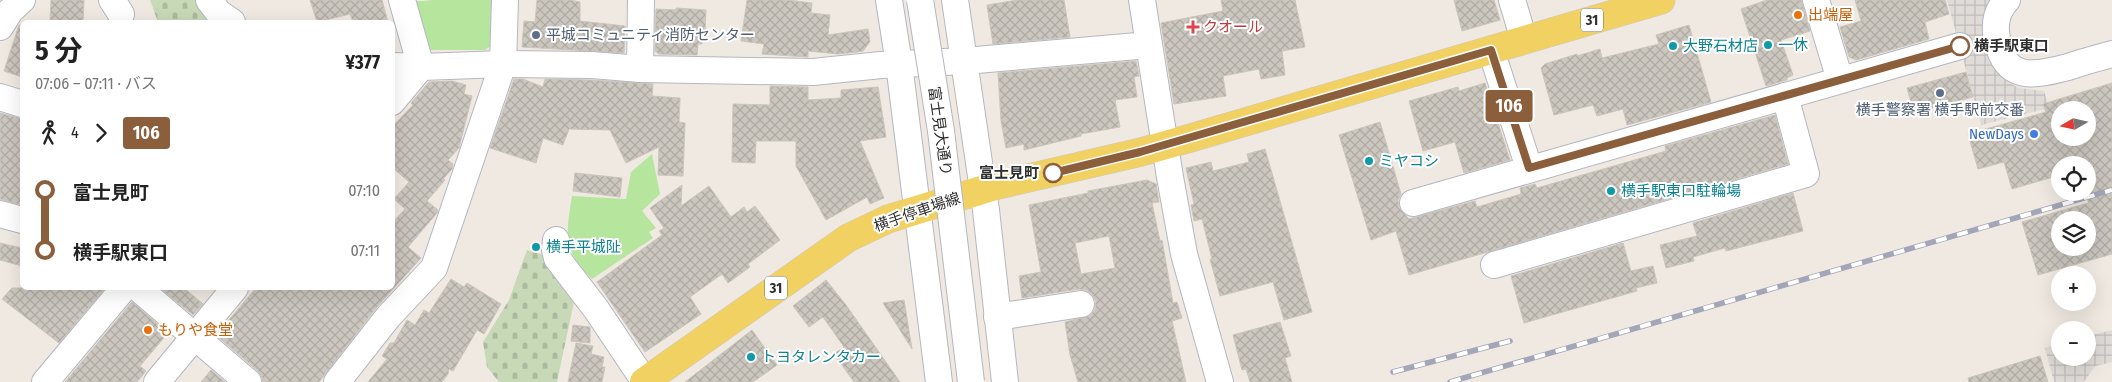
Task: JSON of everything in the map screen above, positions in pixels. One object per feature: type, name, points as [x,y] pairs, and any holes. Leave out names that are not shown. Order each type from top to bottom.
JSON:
[{"type":"main road","name":"横手停車場線","points":[[645,382],[848,238],[888,219],[982,190],[1165,145],[1661,0]]},
{"type":"street","points":[[0,28],[10,11],[22,0]]},
{"type":"street","points":[[209,0],[219,13],[229,20]]},
{"type":"street","points":[[402,0],[421,67]]},
{"type":"street","points":[[337,382],[388,318],[434,268],[503,64],[505,0]]},
{"type":"street","points":[[640,69],[641,0]]},
{"type":"street","points":[[889,0],[899,64],[939,382]]},
{"type":"street","name":"富士見大通り","points":[[920,0],[941,131],[971,382]]},
{"type":"street","points":[[955,0],[982,190],[1005,382]]},
{"type":"street","points":[[1142,0],[1184,254],[1220,382]]},
{"type":"street","points":[[1512,0],[1524,40]]},
{"type":"street","points":[[1816,0],[1840,80]]},
{"type":"street","points":[[2007,0],[1996,17],[1995,31],[2001,55],[2010,68],[2023,74],[2041,74],[2112,54]]},
{"type":"street","points":[[395,66],[592,65],[640,69],[812,72],[1149,46]]},
{"type":"street","points":[[1413,203],[1529,168],[1960,46]]},
{"type":"street","points":[[1491,50],[1529,168]]},
{"type":"street","points":[[395,98],[421,67]]},
{"type":"street","points":[[1494,265],[1806,174],[1785,96]]},
{"type":"street","points":[[0,97],[20,103]]},
{"type":"street","points":[[0,214],[20,219]]},
{"type":"street","points":[[556,240],[555,250],[557,258],[596,309],[645,382]]},
{"type":"street","points":[[45,382],[122,290]]},
{"type":"street","points":[[140,290],[248,382]]},
{"type":"street","points":[[157,382],[233,290]]},
{"type":"street","points":[[997,317],[1081,304]]},
{"type":"green space","points":[[150,0],[198,0],[217,20],[157,20]]},
{"type":"green space","points":[[492,0],[492,45],[485,50],[427,50],[410,2]]},
{"type":"green space","points":[[652,154],[660,194],[642,211],[656,228],[649,232],[653,238],[592,279],[575,259],[568,241],[568,221],[572,196],[626,199],[631,172]]},
{"type":"green space","points":[[527,250],[547,256],[575,297],[557,382],[499,382],[487,367],[483,342],[509,300]]},
{"type":"shaded area","points":[[1947,0],[1992,0],[1984,15],[1984,27],[1998,73],[2008,82],[2019,88],[2044,91],[2049,108],[1981,125]]},
{"type":"shaded area","points":[[2112,330],[2112,362],[2096,366],[2096,334]]},
{"type":"shaded area","points":[[2051,346],[2051,366],[2095,366],[2084,382],[2054,382],[2045,348]]},
{"type":"building","points":[[51,0],[84,0],[83,20],[50,20]]},
{"type":"building","points":[[310,0],[382,0],[387,20],[352,20],[350,14],[325,20],[316,20]]},
{"type":"building","points":[[537,0],[570,0],[580,2],[580,21],[625,26],[624,53],[522,47],[524,21],[535,22]]},
{"type":"building","points":[[747,0],[788,0],[812,3],[811,13],[830,15],[828,35],[868,29],[870,42],[863,51],[857,52],[838,54],[808,51],[808,57],[762,54],[764,44],[741,41]]},
{"type":"building","points":[[1018,0],[1064,0],[1070,37],[993,44],[987,5]]},
{"type":"building","points":[[1221,0],[1295,0],[1305,47],[1282,51],[1285,75],[1261,79],[1259,69],[1223,76],[1226,96],[1174,104],[1161,23],[1223,11]]},
{"type":"building","points":[[1454,0],[1494,0],[1500,20],[1462,31]]},
{"type":"building","name":"一休","points":[[1767,0],[1801,0],[1810,31],[1781,40],[1793,75],[1787,78],[1787,80],[1766,86],[1741,9]]},
{"type":"building","points":[[1855,0],[1945,0],[1949,14],[1925,22],[1929,39],[1856,60],[1849,57],[1840,27],[1861,21]]},
{"type":"building","points":[[676,8],[706,10],[705,31],[703,31],[702,44],[698,44],[697,55],[659,54],[655,51],[656,9],[676,10]]},
{"type":"building","points":[[19,25],[20,25],[20,76],[4,71]]},
{"type":"building","points":[[1689,25],[1711,102],[1627,125],[1623,109],[1597,116],[1593,105],[1554,115],[1541,68],[1545,64],[1600,49],[1602,58],[1659,44],[1656,35]]},
{"type":"building","points":[[1136,61],[1139,76],[1134,77],[1137,97],[1115,100],[1120,127],[1081,134],[1081,136],[1024,150],[1024,144],[1006,148],[1001,121],[998,73]]},
{"type":"building","name":"横手警察署 横手駅前交番","points":[[1966,72],[1973,97],[1914,113],[1907,88]]},
{"type":"building","points":[[514,79],[523,79],[543,87],[545,79],[653,84],[652,96],[680,98],[679,122],[685,123],[683,176],[658,175],[659,147],[626,163],[610,130],[569,129],[563,145],[543,138],[536,163],[490,148]]},
{"type":"building","points":[[452,81],[466,85],[464,94],[472,96],[459,148],[448,160],[453,164],[452,169],[427,201],[438,210],[437,213],[408,247],[421,258],[395,287],[395,220],[405,209],[395,198],[409,182],[395,170],[395,124],[413,105],[411,103],[429,82]]},
{"type":"building","points":[[1485,83],[1510,160],[1464,173],[1455,142],[1423,151],[1409,101],[1458,87],[1459,91]]},
{"type":"building","points":[[2112,83],[2112,254],[2070,266],[2051,266],[2051,271],[2038,275],[2022,222],[2051,214],[2051,256],[2096,256],[2096,211],[2060,211],[2088,203],[2088,201],[2096,201],[2096,156],[2051,156],[2051,178],[2012,189],[2004,162],[1978,169],[1968,134],[2046,112],[2043,104],[2051,102],[2051,146],[2096,146],[2096,101],[2053,101]]},
{"type":"building","points":[[770,86],[808,87],[808,100],[841,98],[841,90],[878,87],[886,137],[860,141],[884,198],[870,204],[867,197],[826,220],[796,166],[796,141],[756,141],[755,163],[732,162],[733,104],[770,105]]},
{"type":"building","points":[[0,113],[20,118],[20,204],[0,199]]},
{"type":"building","name":"横手駅東口駐輪場","points":[[1775,115],[1788,164],[1409,275],[1396,231],[1371,240],[1339,135],[1380,122],[1401,194],[1398,200],[1399,208],[1409,219],[1475,201],[1477,207],[1521,194],[1520,188],[1535,184],[1537,188],[1666,151],[1665,146]]},
{"type":"building","points":[[1265,149],[1312,312],[1284,320],[1273,282],[1220,296],[1202,219],[1194,221],[1191,205],[1194,204],[1186,168],[1211,162],[1213,171],[1249,162],[1247,154]]},
{"type":"building","points":[[575,173],[622,178],[620,197],[573,191]]},
{"type":"building","points":[[1147,180],[1156,184],[1159,202],[1152,203],[1160,241],[1162,240],[1173,303],[1177,302],[1182,318],[1172,321],[1186,382],[1078,382],[1070,355],[1065,322],[1090,316],[1095,309],[1096,301],[1092,294],[1086,290],[1079,289],[1022,298],[1019,276],[1041,272],[1029,205],[1088,193],[1088,191]],"holes":[[[1109,236],[1115,268],[1081,274],[1075,243]]]},
{"type":"building","points":[[682,185],[681,206],[709,186],[731,217],[744,207],[747,212],[755,206],[780,240],[748,264],[750,267],[728,283],[722,274],[690,297],[701,314],[645,352],[597,282],[662,235],[659,231],[664,228],[650,208]]},
{"type":"building","points":[[1793,193],[1803,231],[1726,251],[1725,248],[1693,257],[1694,261],[1666,268],[1660,245],[1697,236],[1693,223]]},
{"type":"building","points":[[0,243],[20,248],[20,265],[0,260]]},
{"type":"building","points":[[1623,243],[1631,271],[1653,266],[1657,283],[1636,288],[1637,291],[1524,323],[1511,276]]},
{"type":"building","points":[[451,279],[464,287],[467,283],[501,304],[484,334],[477,330],[453,371],[449,369],[442,382],[368,382],[387,359],[382,356],[390,343],[394,343],[407,320],[415,325],[424,310],[429,313]]},
{"type":"building","points":[[826,280],[846,305],[900,382],[854,382],[834,354],[844,347],[823,317],[809,327],[793,306]]},
{"type":"building","points":[[12,288],[20,288],[20,290],[103,290],[59,343],[2,299]]},
{"type":"building","points":[[162,290],[186,290],[203,304],[193,315]]},
{"type":"building","points":[[254,290],[392,290],[319,382],[263,382],[258,371],[216,335]]},
{"type":"building","points":[[904,300],[912,349],[883,303]]},
{"type":"building","points":[[132,302],[168,333],[140,366],[146,371],[137,382],[65,382]]},
{"type":"building","points":[[1280,322],[1291,356],[1285,358],[1292,382],[1250,382],[1246,369],[1242,370],[1233,335]]},
{"type":"building","points":[[573,325],[590,327],[590,343],[571,341]]},
{"type":"building","points":[[752,330],[777,365],[753,382],[685,382]]},
{"type":"building","points":[[576,343],[593,346],[591,354],[604,357],[602,367],[605,367],[602,382],[568,382]]},
{"type":"building","points":[[2040,356],[2048,382],[1969,382],[1968,378]]},
{"type":"building","points":[[211,370],[225,382],[201,382]]},
{"type":"railway","points":[[1450,382],[2112,190]]},
{"type":"railway","points":[[1393,372],[1510,341]]},
{"type":"bus line","name":"106","points":[[1053,173],[1212,132],[1491,50],[1529,168],[1960,46]]},
{"type":"place","name":"出端屋","points":[[1798,15]]},
{"type":"place","name":"クオール","points":[[1193,27]]},
{"type":"place","name":"平城コミュニティ消防センター","points":[[536,35]]},
{"type":"place","name":"一休","points":[[1768,45]]},
{"type":"place","name":"大野石材店","points":[[1673,46]]},
{"type":"place","name":"横手駅東口","points":[[1960,46]]},
{"type":"place","name":"横手警察署 横手駅前交番","points":[[1940,93]]},
{"type":"place","name":"NewDays","points":[[2034,134]]},
{"type":"place","name":"ミヤコシ","points":[[1369,161]]},
{"type":"place","name":"富士見町","points":[[1053,173]]},
{"type":"place","name":"横手駅東口駐輪場","points":[[1611,191]]},
{"type":"place","name":"横手平城阯","points":[[536,247]]},
{"type":"place","name":"もりや食堂","points":[[148,330]]},
{"type":"place","name":"トヨタレンタカー","points":[[751,357]]}]
